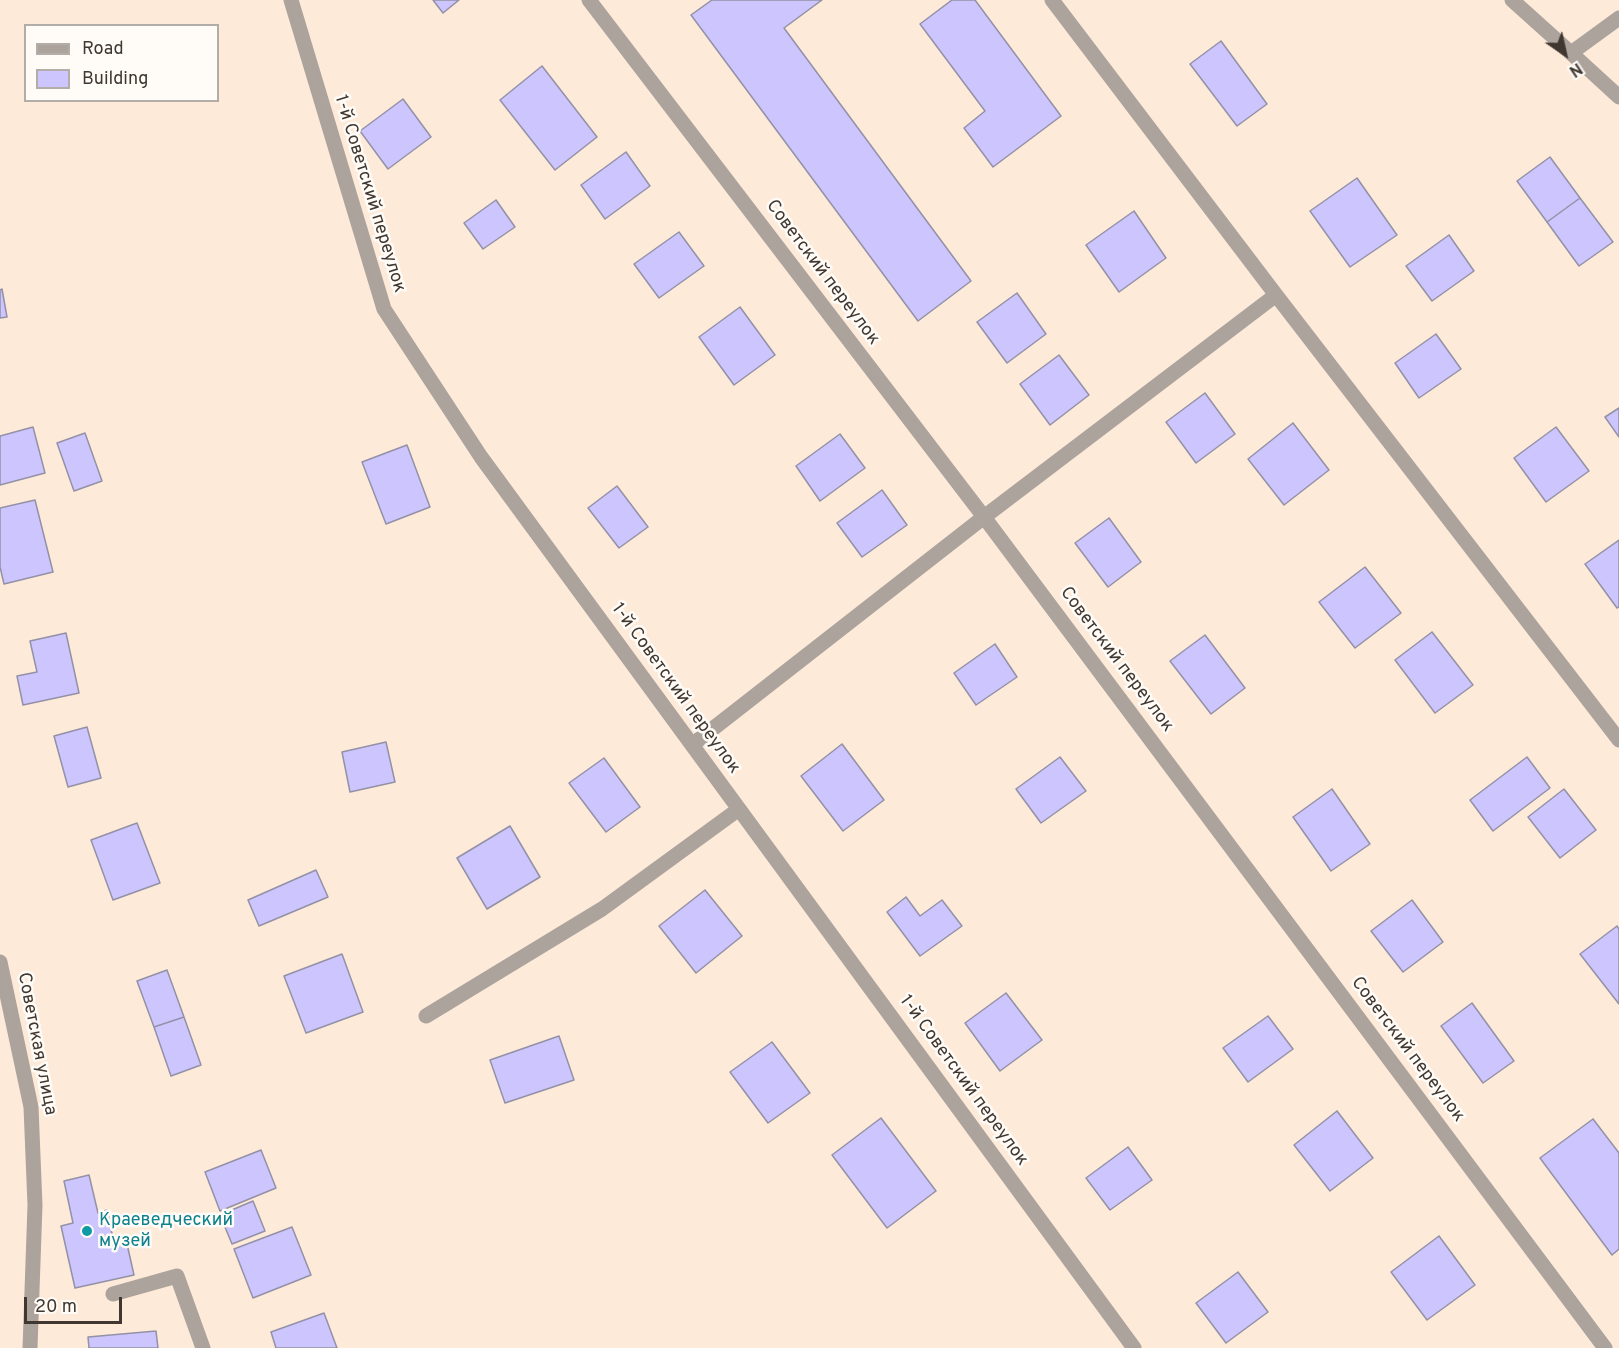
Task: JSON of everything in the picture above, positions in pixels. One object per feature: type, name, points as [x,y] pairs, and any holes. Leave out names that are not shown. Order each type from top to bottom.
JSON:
[{"type":"street","name":"1-й Советский переулок","points":[[291,0],[384,309],[481,457],[1134,1348]]},
{"type":"street","name":"Советский переулок","points":[[589,0],[984,517],[1605,1348]]},
{"type":"street","points":[[1052,0],[1619,740]]},
{"type":"street","points":[[1512,0],[1619,96]]},
{"type":"street","points":[[1572,53],[1619,18]]},
{"type":"street","points":[[692,745],[984,517],[1276,295]]},
{"type":"street","points":[[426,1016],[602,909],[739,809]]},
{"type":"street","name":"Советская улица","points":[[0,962],[31,1107],[35,1205],[30,1348]]},
{"type":"street","points":[[113,1294],[177,1276],[203,1348]]},
{"type":"building","points":[[433,0],[459,0],[443,13]]},
{"type":"building","points":[[712,0],[822,0],[784,28],[971,281],[918,321],[691,15]]},
{"type":"building","points":[[952,0],[975,0],[1061,116],[993,167],[964,128],[985,111],[920,24]]},
{"type":"building","points":[[1221,41],[1267,104],[1237,126],[1190,64]]},
{"type":"building","points":[[542,66],[597,137],[555,170],[500,100]]},
{"type":"building","points":[[403,99],[431,137],[388,169],[360,131]]},
{"type":"building","points":[[626,152],[650,186],[605,219],[581,185]]},
{"type":"building","points":[[1550,157],[1580,198],[1547,222],[1517,181]]},
{"type":"building","points":[[1357,178],[1397,235],[1350,267],[1310,211]]},
{"type":"building","points":[[1580,198],[1613,242],[1579,266],[1547,222]]},
{"type":"building","points":[[496,200],[515,227],[483,249],[464,223]]},
{"type":"building","points":[[1134,211],[1166,258],[1119,292],[1086,245]]},
{"type":"building","points":[[679,232],[704,266],[659,298],[634,264]]},
{"type":"building","points":[[1449,235],[1474,271],[1432,301],[1406,266]]},
{"type":"building","points":[[2,289],[7,317],[0,318],[0,290]]},
{"type":"building","points":[[1017,293],[1046,334],[1007,363],[977,322]]},
{"type":"building","points":[[740,307],[775,355],[734,385],[699,337]]},
{"type":"building","points":[[1436,334],[1461,369],[1419,398],[1395,363]]},
{"type":"building","points":[[1059,355],[1089,395],[1050,425],[1020,384]]},
{"type":"building","points":[[1205,393],[1235,434],[1196,463],[1166,422]]},
{"type":"building","points":[[1619,408],[1619,437],[1605,417]]},
{"type":"building","points":[[1293,423],[1329,470],[1284,505],[1248,459]]},
{"type":"building","points":[[33,427],[45,473],[0,485],[0,436]]},
{"type":"building","points":[[1556,427],[1589,471],[1546,502],[1514,458]]},
{"type":"building","points":[[85,433],[102,481],[74,491],[57,443]]},
{"type":"building","points":[[840,434],[865,468],[820,501],[796,466]]},
{"type":"building","points":[[407,445],[430,507],[386,524],[362,462]]},
{"type":"building","points":[[617,486],[648,527],[619,548],[588,508]]},
{"type":"building","points":[[882,490],[907,525],[862,557],[837,523]]},
{"type":"building","points":[[35,500],[53,572],[4,584],[0,567],[0,508]]},
{"type":"building","points":[[1109,518],[1141,562],[1108,587],[1075,543]]},
{"type":"building","points":[[1619,540],[1619,607],[1617,608],[1585,564]]},
{"type":"building","points":[[1365,567],[1401,613],[1355,648],[1319,602]]},
{"type":"building","points":[[1432,632],[1473,685],[1435,713],[1395,660]]},
{"type":"building","points":[[66,633],[79,693],[23,705],[17,676],[37,672],[30,641]]},
{"type":"building","points":[[1205,635],[1245,688],[1211,714],[1170,661]]},
{"type":"building","points":[[995,644],[1017,677],[976,705],[954,673]]},
{"type":"building","points":[[87,727],[101,778],[68,787],[54,736]]},
{"type":"building","points":[[386,742],[395,782],[350,792],[342,752]]},
{"type":"building","points":[[842,744],[884,800],[843,831],[801,776]]},
{"type":"building","points":[[1060,757],[1086,791],[1041,823],[1016,789]]},
{"type":"building","points":[[1527,757],[1550,788],[1493,831],[1470,800]]},
{"type":"building","points":[[604,758],[640,807],[606,832],[569,783]]},
{"type":"building","points":[[1332,789],[1370,844],[1331,871],[1293,817]]},
{"type":"building","points":[[1564,789],[1596,830],[1560,858],[1528,817]]},
{"type":"building","points":[[137,823],[160,883],[113,900],[91,840]]},
{"type":"building","points":[[510,826],[540,877],[487,909],[457,858]]},
{"type":"building","points":[[316,870],[328,897],[259,926],[248,900]]},
{"type":"building","points":[[705,890],[742,936],[696,973],[659,926]]},
{"type":"building","points":[[906,897],[920,916],[942,900],[962,926],[920,956],[887,912]]},
{"type":"building","points":[[1412,900],[1443,942],[1403,972],[1371,931]]},
{"type":"building","points":[[1617,926],[1619,929],[1619,1004],[1580,954]]},
{"type":"building","points":[[342,954],[363,1012],[306,1033],[284,976]]},
{"type":"building","points":[[167,970],[184,1017],[154,1027],[137,981]]},
{"type":"building","points":[[1006,993],[1042,1040],[1000,1071],[965,1023]]},
{"type":"building","points":[[1472,1003],[1514,1061],[1483,1083],[1441,1026]]},
{"type":"building","points":[[1268,1016],[1293,1049],[1248,1082],[1223,1048]]},
{"type":"building","points":[[184,1017],[201,1065],[171,1076],[154,1027]]},
{"type":"building","points":[[559,1036],[574,1080],[505,1103],[490,1060]]},
{"type":"building","points":[[772,1042],[810,1093],[768,1123],[730,1072]]},
{"type":"building","points":[[1337,1111],[1373,1158],[1330,1191],[1294,1145]]},
{"type":"building","points":[[881,1118],[936,1191],[887,1228],[832,1155]]},
{"type":"building","points":[[1593,1119],[1619,1153],[1619,1249],[1612,1255],[1540,1158]]},
{"type":"building","points":[[1128,1147],[1152,1180],[1110,1210],[1086,1178]]},
{"type":"building","points":[[261,1150],[276,1188],[220,1211],[205,1172]]},
{"type":"building","name":"Краеведческий музей","points":[[89,1175],[98,1213],[107,1210],[113,1238],[125,1235],[134,1275],[75,1288],[61,1226],[73,1223],[64,1181]]},
{"type":"building","points":[[253,1201],[265,1231],[232,1244],[220,1215]]},
{"type":"building","points":[[292,1227],[311,1275],[253,1298],[234,1249]]},
{"type":"building","points":[[1439,1236],[1475,1285],[1427,1320],[1391,1272]]},
{"type":"building","points":[[1238,1272],[1268,1312],[1226,1343],[1196,1303]]},
{"type":"building","points":[[324,1313],[337,1348],[276,1348],[271,1332]]},
{"type":"building","points":[[156,1331],[158,1348],[89,1348],[88,1337]]},
{"type":"place","name":"Краеведческий музей","points":[[87,1231]]}]
